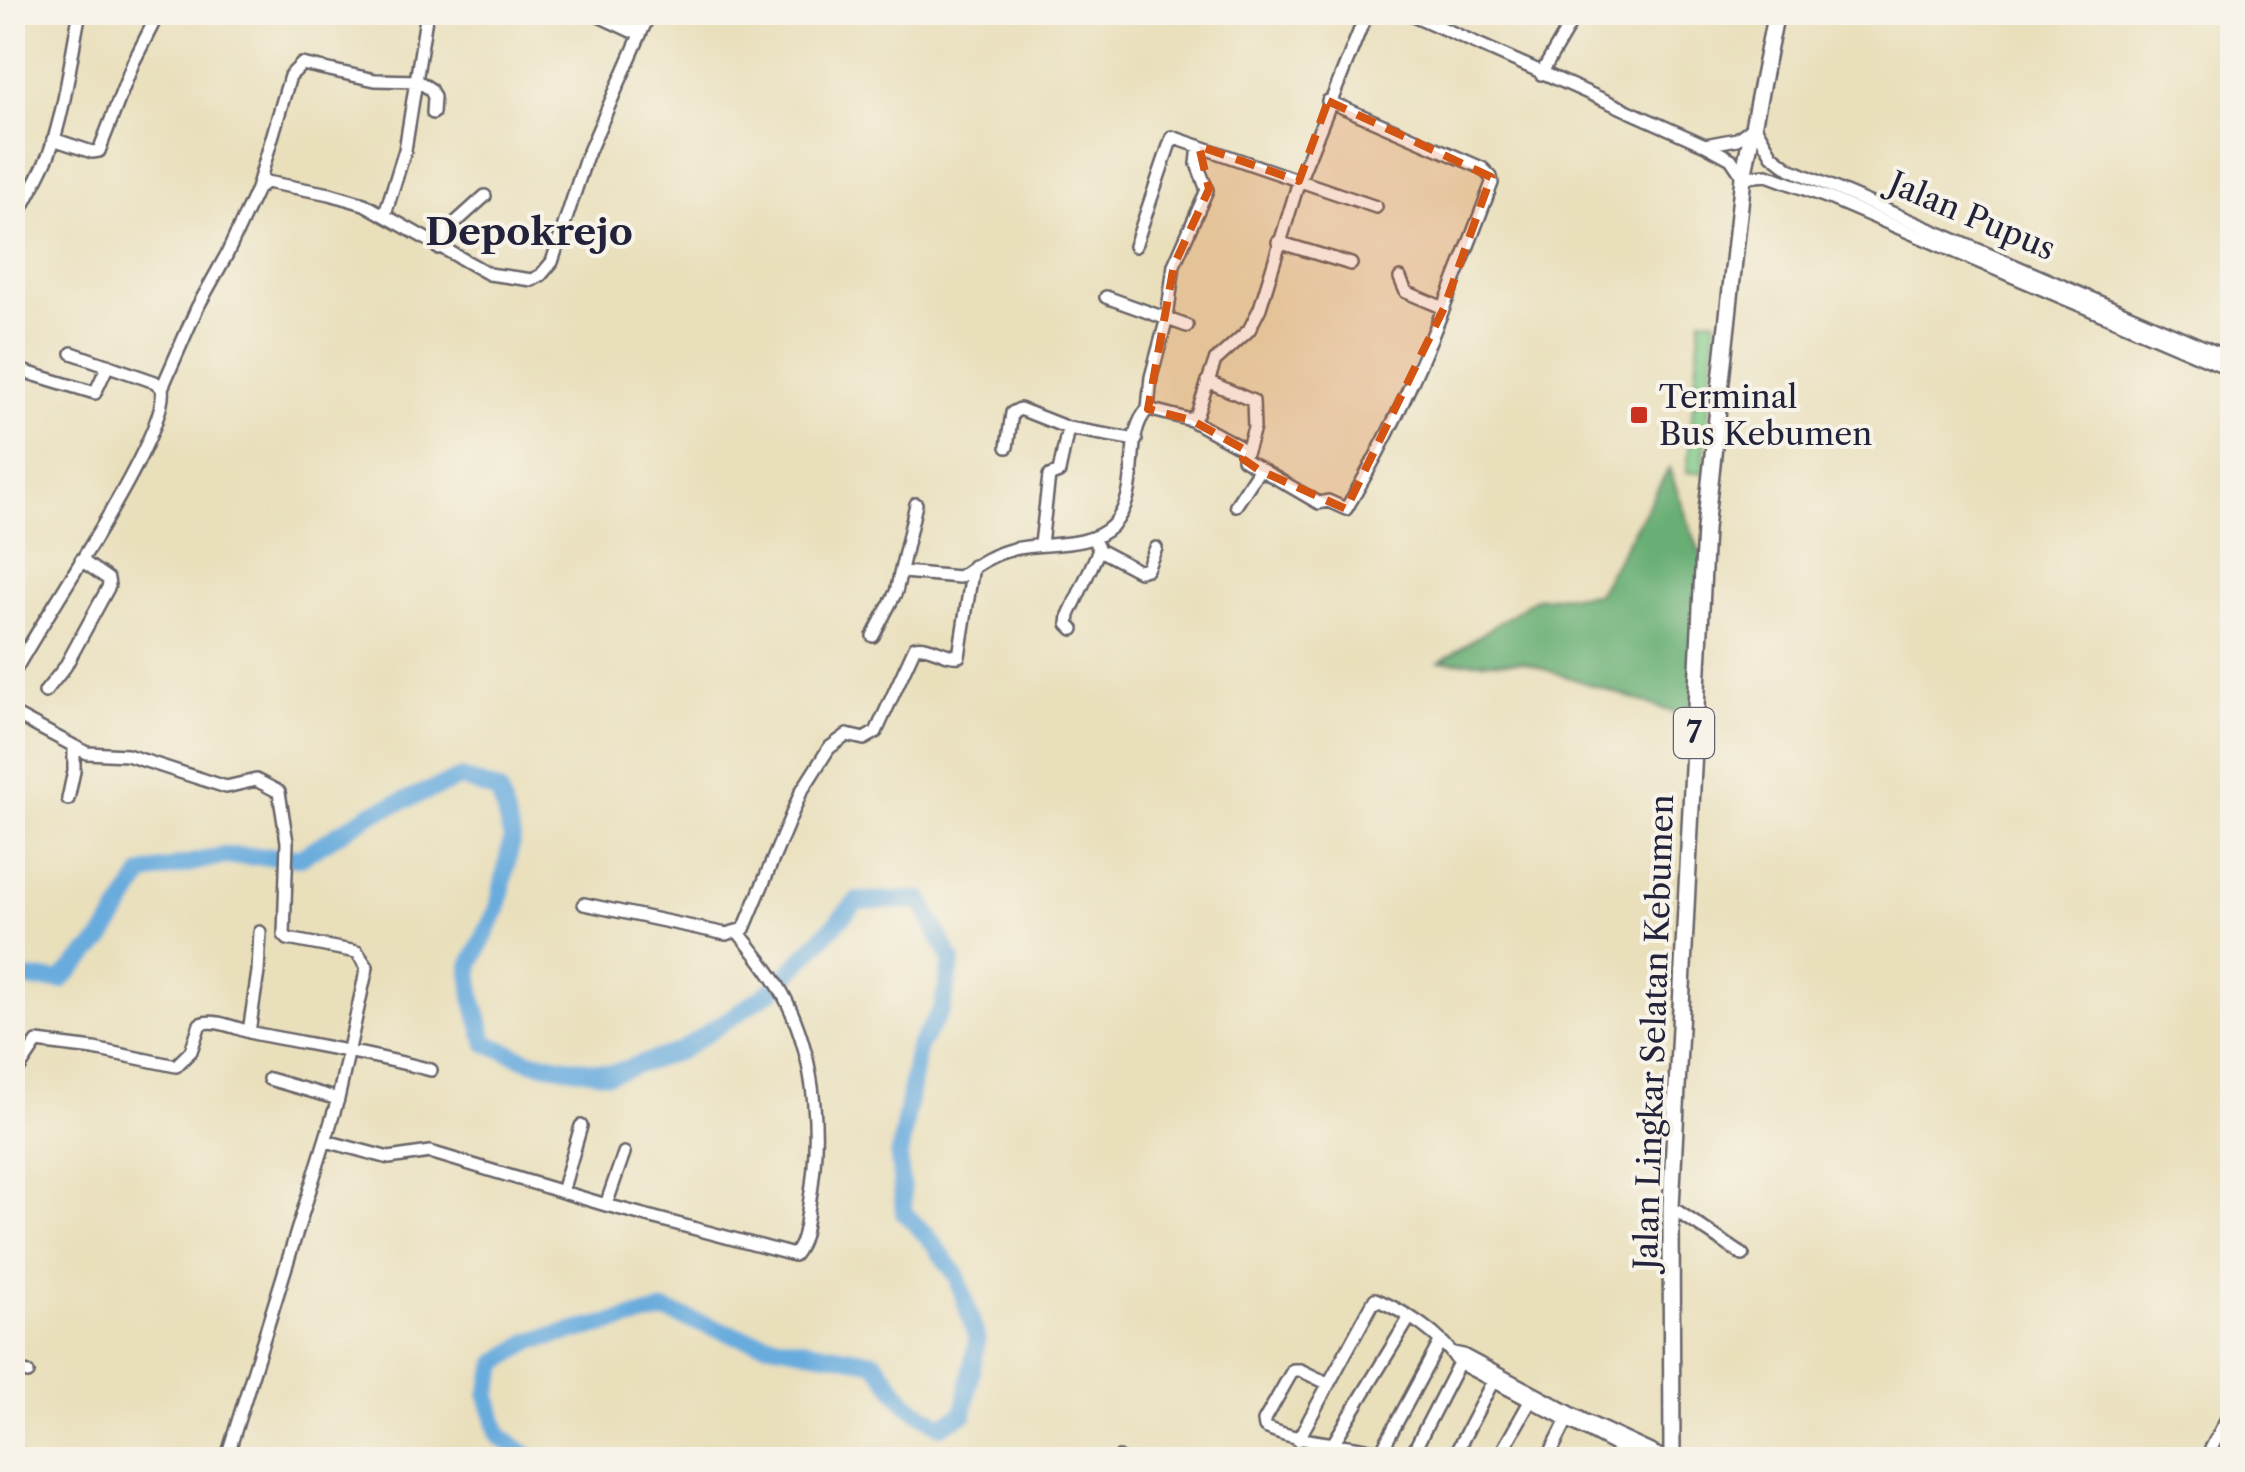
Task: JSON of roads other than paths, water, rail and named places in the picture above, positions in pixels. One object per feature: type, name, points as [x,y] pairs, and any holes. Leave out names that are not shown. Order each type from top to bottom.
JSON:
[{"type":"highway","name":"Jalan Lingkar Selatan Kebumen","points":[[1671,1460],[1671,1207],[1705,529],[1743,177],[1776,12]]},
{"type":"street","points":[[12,229],[53,139],[80,12]]},
{"type":"street","points":[[53,139],[99,151],[133,63],[159,12]]},
{"type":"street","points":[[385,214],[405,150],[427,12]]},
{"type":"street","points":[[590,12],[629,30],[644,26]]},
{"type":"street","points":[[257,188],[266,182],[288,189],[317,191],[385,214],[489,274],[532,280],[552,262],[586,158],[650,12]]},
{"type":"street","points":[[1191,420],[1197,414],[1220,354],[1254,322],[1328,102],[1367,12]]},
{"type":"street","points":[[1406,12],[1705,144],[1731,158],[1743,177]]},
{"type":"street","points":[[1541,74],[1577,12]]},
{"type":"street","points":[[12,676],[107,522],[142,451],[163,399],[162,388],[257,188],[290,76],[302,64],[375,80],[418,82],[430,89],[434,97],[433,113]]},
{"type":"street","points":[[1148,409],[1191,420],[1259,470],[1319,503],[1328,500],[1346,509],[1394,420],[1444,308],[1492,177],[1482,168],[1328,102]]},
{"type":"street","points":[[1705,144],[1737,139],[1755,126]]},
{"type":"street","name":"Jalan Pupus","points":[[1755,126],[1772,155],[1790,170],[2232,358]]},
{"type":"street","points":[[1135,246],[1170,138],[1376,207]]},
{"type":"street","points":[[1073,628],[1068,624],[1070,615],[1096,544],[1128,502],[1136,440],[1142,415],[1148,409],[1174,265],[1208,190],[1197,164],[1199,146]]},
{"type":"street","name":"Jalan Pupus","points":[[1743,177],[1766,175],[1828,198],[2232,370]]},
{"type":"street","points":[[438,248],[444,233],[484,196]]},
{"type":"street","points":[[1278,242],[1351,264]]},
{"type":"street","points":[[1400,278],[1406,292],[1444,308]]},
{"type":"street","points":[[1106,297],[1186,326]]},
{"type":"street","points":[[72,353],[156,382],[162,388]]},
{"type":"street","points":[[12,368],[94,393],[108,366]]},
{"type":"street","points":[[1207,381],[1253,401],[1254,428],[1243,457]]},
{"type":"street","points":[[1007,447],[1014,409],[1038,414],[1068,428],[1136,440]]},
{"type":"street","points":[[1041,544],[1049,476],[1059,472],[1068,428]]},
{"type":"street","points":[[1236,505],[1259,470]]},
{"type":"street","points":[[873,636],[903,572],[916,504]]},
{"type":"street","points":[[903,572],[959,578],[999,553],[1041,544],[1096,544],[1139,571],[1147,569],[1156,548]]},
{"type":"street","points":[[45,692],[65,666],[109,586],[108,579],[81,560]]},
{"type":"street","points":[[584,904],[726,934],[739,932],[754,909],[801,792],[829,748],[847,735],[864,739],[876,732],[914,648],[930,647],[952,657],[959,656],[973,566]]},
{"type":"street","points":[[12,713],[87,753],[127,755],[220,786],[256,780],[269,785],[281,795],[287,842],[286,937],[357,952],[367,968],[326,1141],[226,1460]]},
{"type":"street","points":[[68,800],[74,771],[71,746]]},
{"type":"street","points":[[249,1032],[260,932]]},
{"type":"street","points":[[326,1141],[389,1158],[430,1152],[785,1255],[798,1252],[810,1198],[816,1130],[812,1086],[801,1037],[786,1000],[739,932]]},
{"type":"street","points":[[12,1079],[37,1042],[176,1066],[191,1051],[204,1022],[431,1070]]},
{"type":"street","points":[[269,1078],[338,1099]]},
{"type":"street","points":[[562,1192],[580,1126]]},
{"type":"street","points":[[606,1205],[624,1154]]},
{"type":"street","points":[[1671,1207],[1743,1255]]},
{"type":"street","points":[[1298,1440],[1375,1300],[1410,1316],[1458,1357],[1532,1398],[1606,1435],[1671,1460]]},
{"type":"street","points":[[1334,1442],[1410,1316]]},
{"type":"street","points":[[1382,1450],[1440,1342]]},
{"type":"street","points":[[1327,1383],[1292,1370],[1264,1420],[1265,1427],[1298,1440],[1382,1450],[1408,1460],[1458,1357]]},
{"type":"street","points":[[12,1368],[28,1373]]},
{"type":"street","points":[[1452,1460],[1495,1378]]},
{"type":"street","points":[[1418,1385],[1441,1398]]},
{"type":"street","points":[[1498,1460],[1532,1398]]},
{"type":"street","points":[[2205,1460],[2232,1409]]},
{"type":"street","points":[[1547,1460],[1569,1417]]},
{"type":"street","points":[[1606,1435],[1643,1460]]},
{"type":"waterway","points":[[12,979],[61,980],[102,940],[143,874],[222,856],[301,857],[370,814],[461,778],[499,792],[512,838],[498,908],[470,966],[473,998],[486,1043],[530,1061],[610,1074],[680,1051],[774,989],[857,901],[921,900],[952,961],[942,1009],[918,1047],[899,1157],[904,1213],[929,1238],[957,1276],[977,1339],[964,1414],[941,1426],[907,1404],[875,1362],[747,1339],[665,1311],[530,1341],[497,1363],[488,1395],[499,1436],[534,1460]]},
{"type":"place","name":"Terminal Bus Kebumen","points":[[1639,415]]},
{"type":"district","name":"Depokrejo","points":[[529,232]]}]
